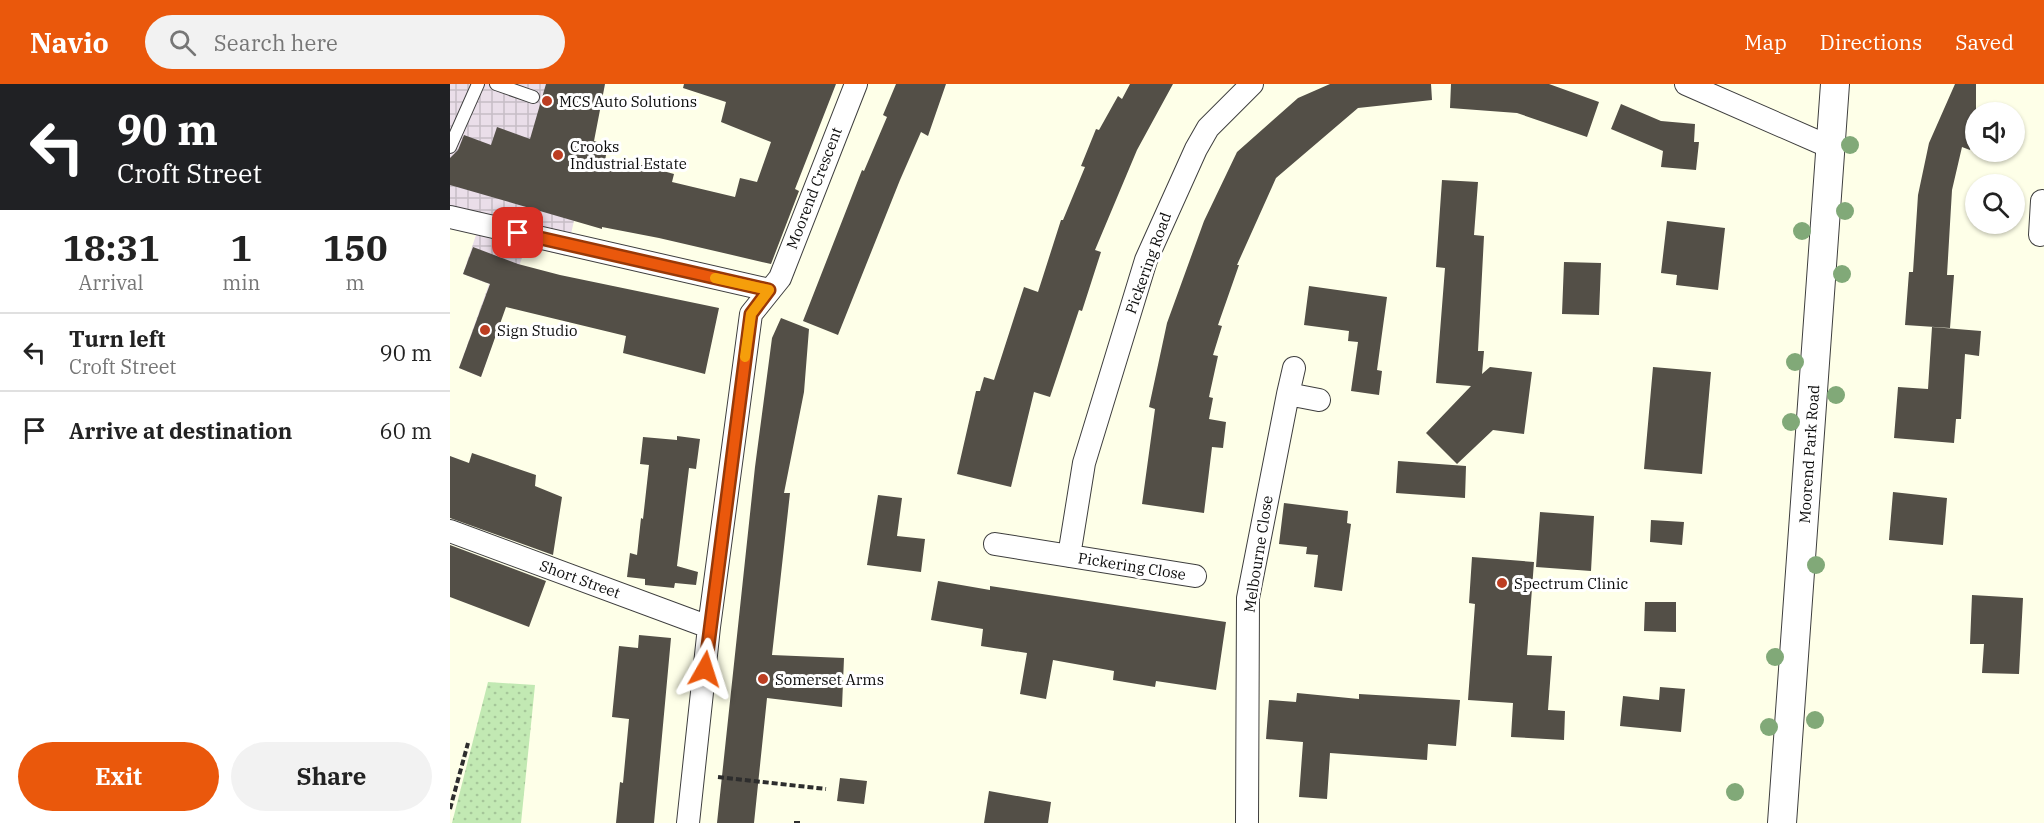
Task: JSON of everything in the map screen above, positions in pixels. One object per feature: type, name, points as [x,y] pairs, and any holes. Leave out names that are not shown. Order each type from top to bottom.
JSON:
[{"type":"street","name":"Moorend Crescent","points":[[688,823],[709,627],[751,314],[780,278],[856,84]]},
{"type":"street","name":"Pickering Road","points":[[1084,463],[1143,267],[1168,205],[1208,128],[1252,84]]},
{"type":"street","points":[[1686,84],[1830,147]]},
{"type":"street","name":"Moorend Park Road","points":[[1782,823],[1835,84]]},
{"type":"street","points":[[450,217],[769,290]]},
{"type":"street","name":"Melbourne Close","points":[[1247,823],[1248,598],[1294,368]]},
{"type":"street","points":[[1288,394],[1319,400]]},
{"type":"street","name":"Pickering Close","points":[[1069,556],[1084,463]]},
{"type":"street","name":"Short Street","points":[[450,531],[709,627]]},
{"type":"street","name":"Pickering Close","points":[[995,544],[1195,576]]},
{"type":"lane","points":[[450,147],[478,84]]},
{"type":"lane","points":[[496,84],[533,97]]},
{"type":"path","points":[[450,809],[468,743]]},
{"type":"path","points":[[693,773],[826,789]]},
{"type":"path","points":[[794,823],[800,823]]},
{"type":"shaded area","points":[[450,84],[605,84],[566,256],[526,246],[481,377],[459,368],[489,284],[463,274],[482,217],[450,208]]},
{"type":"green space","points":[[488,682],[535,685],[521,823],[452,823]]},
{"type":"building","points":[[546,84],[605,84],[594,141],[604,144],[601,153],[606,155],[605,161],[634,163],[674,174],[672,182],[735,197],[740,178],[757,182],[771,142],[721,122],[726,102],[683,88],[684,84],[836,84],[795,189],[799,191],[771,264],[659,238],[602,227],[602,229],[450,185],[450,158],[458,150],[464,135],[491,145],[497,127],[530,139]]},
{"type":"building","points":[[896,84],[946,84],[928,136],[921,132],[900,180],[838,335],[803,321],[862,170],[864,171],[887,117],[883,115]]},
{"type":"building","points":[[1130,84],[1173,84],[1137,150],[1095,250],[1101,252],[1050,397],[1034,392],[1011,487],[957,474],[976,391],[980,391],[984,377],[994,380],[1024,287],[1038,292],[1061,220],[1063,220],[1085,167],[1081,166],[1096,129],[1099,130],[1118,96],[1122,99]]},
{"type":"building","points":[[1330,84],[1431,84],[1432,100],[1358,108],[1276,178],[1237,265],[1239,265],[1218,325],[1222,326],[1213,355],[1218,356],[1209,397],[1213,398],[1209,419],[1226,422],[1223,448],[1212,447],[1204,513],[1142,504],[1155,409],[1149,407],[1167,323],[1204,221],[1237,152],[1298,98]]},
{"type":"building","points":[[1451,84],[1549,84],[1599,102],[1587,137],[1517,113],[1450,108]]},
{"type":"building","points":[[1955,84],[1976,84],[1976,102],[1965,102],[1965,148],[1962,147],[1952,190],[1947,275],[1954,275],[1950,328],[1905,325],[1909,272],[1913,272],[1918,195],[1929,143]]},
{"type":"building","points":[[1621,104],[1661,121],[1695,124],[1694,142],[1699,142],[1696,170],[1661,167],[1663,151],[1611,129]]},
{"type":"building","points":[[1442,180],[1478,182],[1474,235],[1484,236],[1478,351],[1484,351],[1482,374],[1490,367],[1532,372],[1524,434],[1493,430],[1457,464],[1426,433],[1471,386],[1436,383],[1445,268],[1436,267]]},
{"type":"building","points":[[1667,221],[1725,228],[1718,290],[1676,285],[1677,275],[1661,273]]},
{"type":"building","points":[[473,247],[518,264],[560,275],[719,308],[705,374],[623,353],[626,336],[506,307],[481,377],[459,368],[490,284],[463,274]]},
{"type":"building","points":[[1564,262],[1601,263],[1599,315],[1562,314]]},
{"type":"building","points":[[1309,286],[1387,297],[1377,370],[1382,371],[1379,395],[1351,391],[1358,342],[1348,341],[1349,331],[1304,325]]},
{"type":"building","points":[[781,318],[809,329],[804,392],[784,493],[790,493],[772,655],[844,658],[842,707],[767,698],[754,823],[717,823],[755,467],[772,338]]},
{"type":"building","points":[[1932,327],[1981,331],[1979,356],[1965,354],[1961,419],[1956,419],[1954,443],[1894,438],[1898,387],[1928,389]]},
{"type":"building","points":[[1653,367],[1711,372],[1702,474],[1644,469]]},
{"type":"building","points":[[677,436],[700,439],[696,469],[689,468],[677,566],[698,572],[696,585],[675,583],[674,588],[645,585],[645,579],[627,577],[630,553],[637,555],[641,518],[643,519],[649,465],[640,464],[643,437],[677,440]]},
{"type":"building","points":[[472,453],[536,475],[535,486],[562,497],[553,555],[450,518],[450,456],[469,463]]},
{"type":"building","points":[[1398,461],[1466,466],[1465,498],[1396,493]]},
{"type":"building","points":[[1893,492],[1947,498],[1943,545],[1889,540]]},
{"type":"building","points":[[878,495],[902,498],[897,536],[925,539],[921,572],[867,565]]},
{"type":"building","points":[[1284,503],[1348,511],[1347,523],[1351,524],[1342,591],[1314,587],[1318,555],[1306,554],[1307,547],[1279,544]]},
{"type":"building","points":[[1540,512],[1594,516],[1591,571],[1536,567]]},
{"type":"building","points":[[1651,520],[1684,522],[1682,545],[1650,542]]},
{"type":"building","points":[[450,545],[546,581],[529,627],[450,597]]},
{"type":"building","points":[[1472,557],[1534,562],[1527,655],[1552,656],[1548,710],[1565,711],[1564,740],[1511,737],[1513,703],[1468,700],[1475,604],[1469,603]]},
{"type":"building","points":[[938,581],[990,590],[990,586],[1226,622],[1216,690],[1156,681],[1155,687],[1113,680],[1114,671],[1053,660],[1046,699],[1020,694],[1027,653],[981,646],[983,629],[931,620]]},
{"type":"building","points":[[1972,595],[2023,598],[2019,674],[1982,673],[1984,644],[1970,644]]},
{"type":"building","points":[[1645,602],[1676,602],[1676,632],[1644,631]]},
{"type":"building","points":[[639,635],[671,638],[654,823],[616,823],[620,782],[623,783],[629,719],[612,717],[619,646],[638,648]]},
{"type":"building","points":[[1660,687],[1685,689],[1681,732],[1620,726],[1623,696],[1659,700]]},
{"type":"building","points":[[1297,693],[1359,699],[1359,694],[1460,700],[1456,746],[1428,744],[1427,760],[1330,753],[1327,799],[1299,797],[1303,742],[1266,739],[1269,700],[1296,702]]},
{"type":"building","points":[[840,778],[867,781],[864,804],[837,801]]},
{"type":"building","points":[[989,791],[1051,802],[1048,823],[984,823]]},
{"type":"slow traffic","points":[[715,278],[769,290],[751,314],[745,357]]},
{"type":"place","name":"MCS Auto Solutions","points":[[547,101]]},
{"type":"place","name":"Crooks Industrial Estate","points":[[558,155]]},
{"type":"place","name":"Sign Studio","points":[[485,330]]},
{"type":"place","name":"Spectrum Clinic","points":[[1502,583]]},
{"type":"place","name":"Somerset Arms","points":[[763,679]]},
{"type":"route","points":[[518,233],[769,290],[751,314],[705,669]]}]
